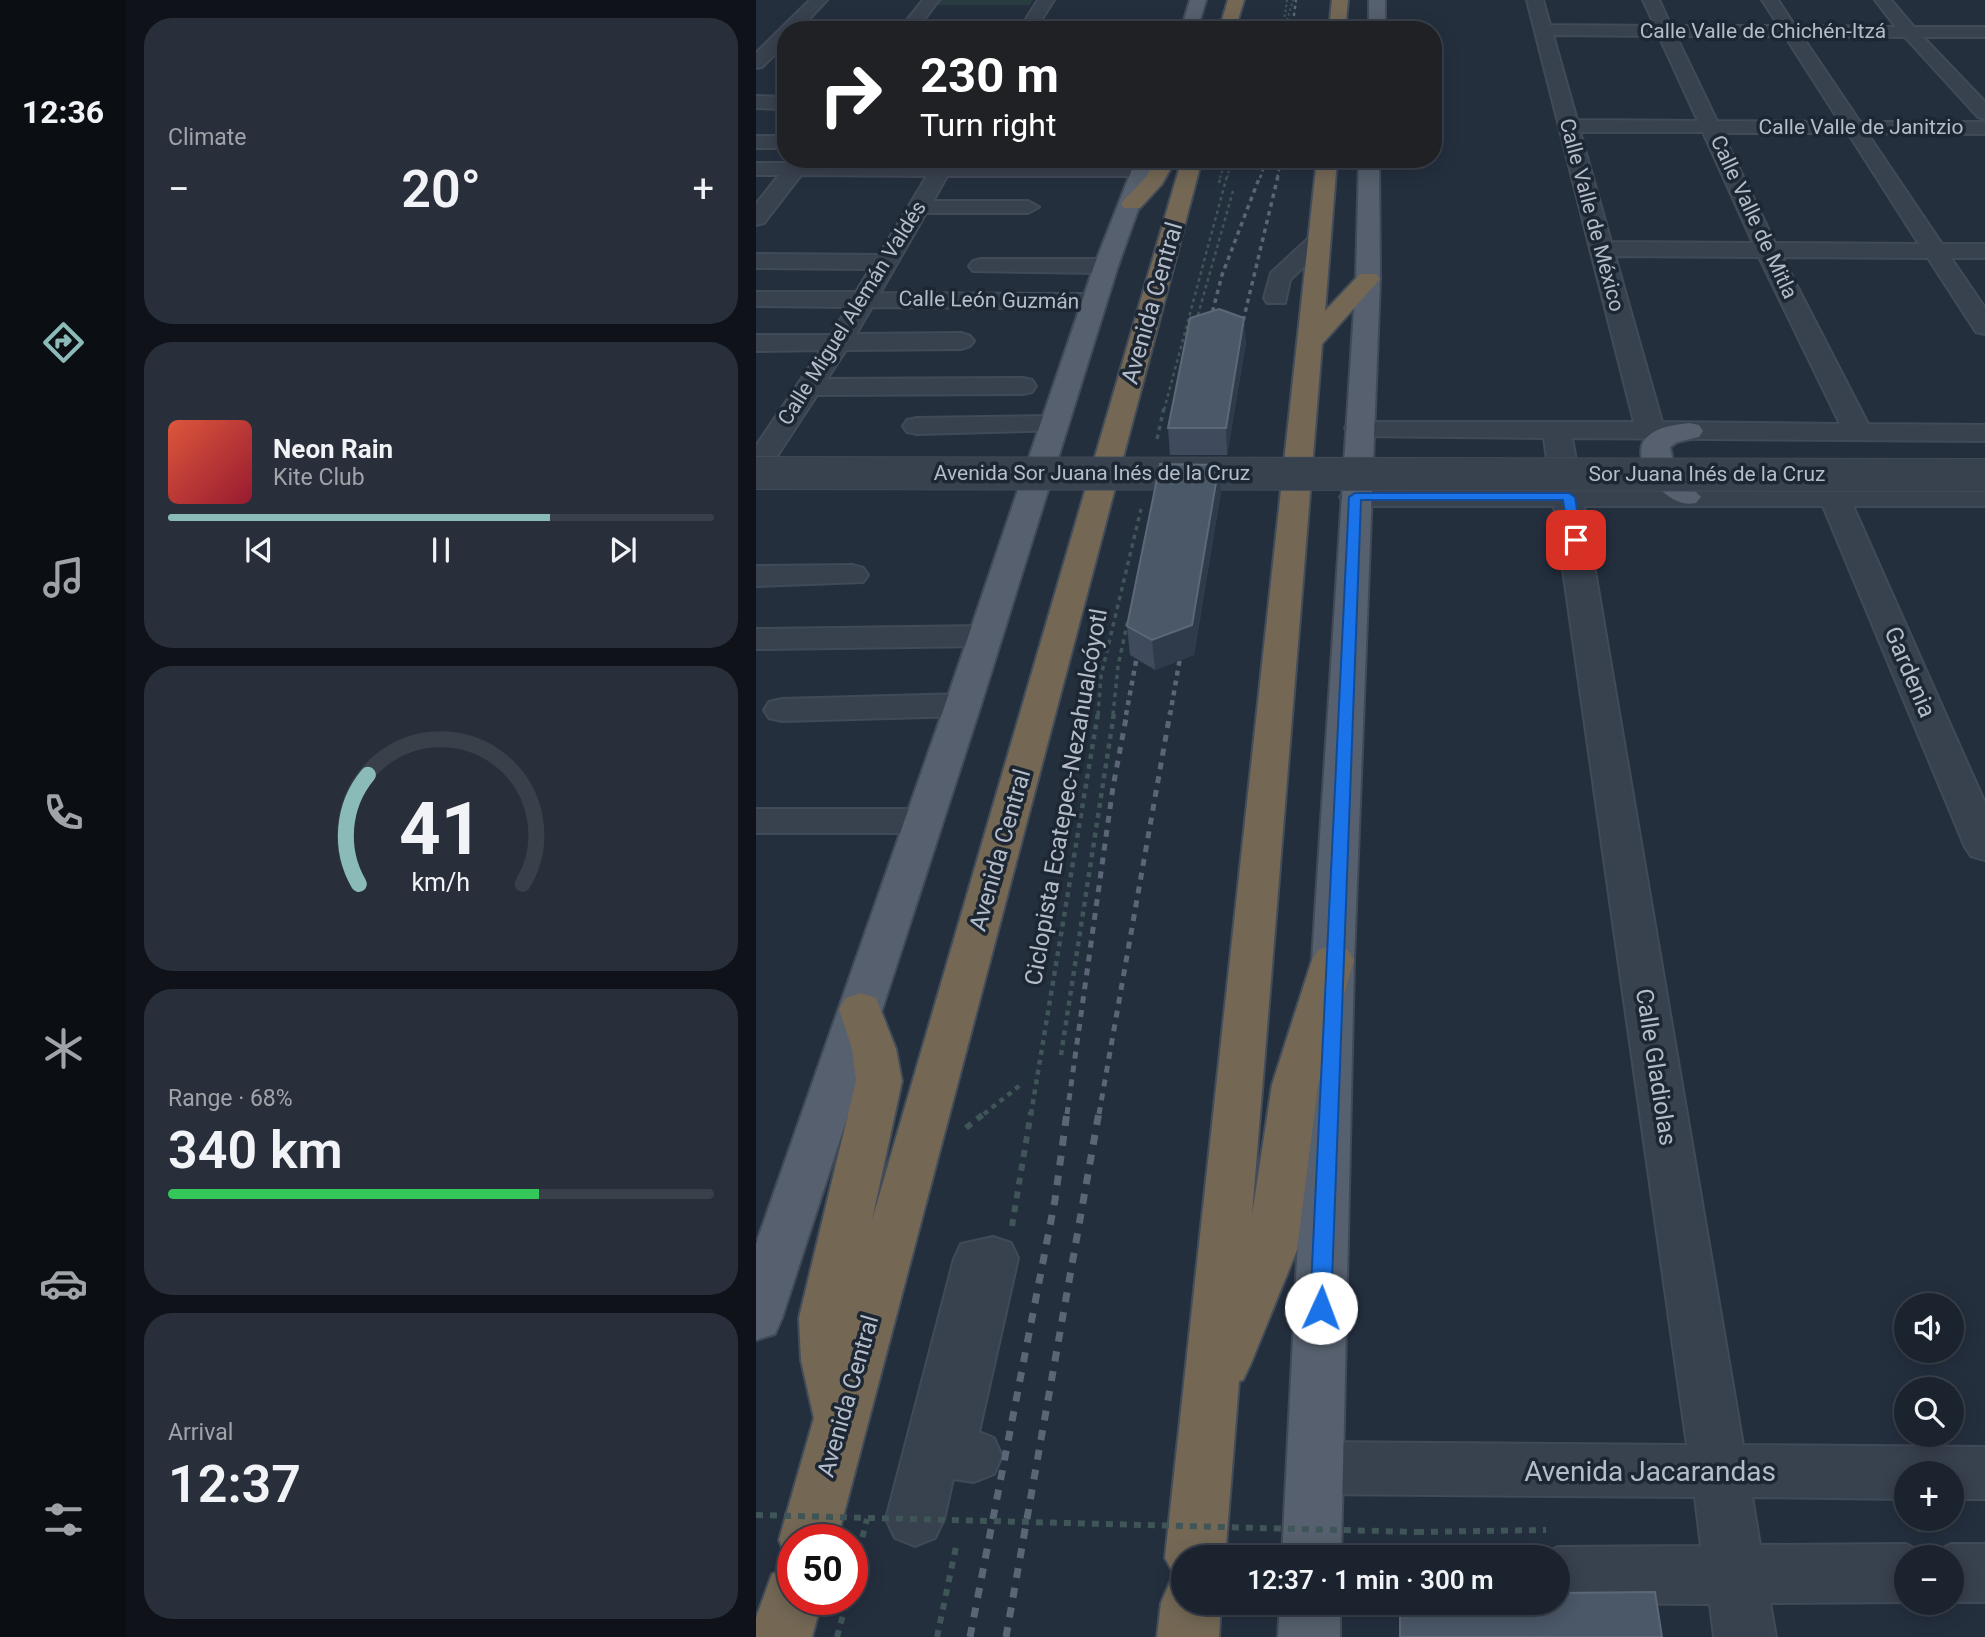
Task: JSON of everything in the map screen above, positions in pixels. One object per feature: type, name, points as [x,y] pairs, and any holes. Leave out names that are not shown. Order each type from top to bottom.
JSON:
[{"type":"highway","points":[[1230,21],[1236,0]]},
{"type":"highway","points":[[1338,21],[1340,0]]},
{"type":"highway","points":[[1196,1545],[1326,168]]},
{"type":"highway","name":"Avenida Central","points":[[812,1524],[1205,171]]},
{"type":"highway","points":[[1308,344],[1368,279]]},
{"type":"highway","points":[[1209,1397],[1272,1250],[1295,1085],[1333,960]]},
{"type":"highway","points":[[842,1418],[828,1360],[825,1318],[880,1081],[874,1049],[861,1009]]},
{"type":"highway","points":[[781,1637],[787,1615]]},
{"type":"highway","points":[[1188,1637],[1190,1615]]},
{"type":"main road","points":[[1192,21],[1198,0]]},
{"type":"main road","points":[[1377,0],[1377,21]]},
{"type":"main road","points":[[1312,1545],[1333,960],[1368,279],[1369,168]]},
{"type":"main road","name":"Avenida Central","points":[[759,1302],[861,1009],[1107,266],[1147,173]]},
{"type":"main road","points":[[1686,497],[1662,477],[1654,459],[1656,444],[1668,435],[1689,431]]},
{"type":"main road","points":[[1308,1637],[1309,1615]]},
{"type":"street","points":[[797,21],[819,0]]},
{"type":"street","points":[[914,21],[931,0]]},
{"type":"street","points":[[1033,21],[1046,0]]},
{"type":"street","name":"Calle Valle de México","points":[[1535,0],[1650,430]]},
{"type":"street","name":"Calle Valle de Mitla","points":[[1651,0],[1770,254],[1859,433]]},
{"type":"street","points":[[1770,0],[1985,327]]},
{"type":"street","points":[[1883,0],[1985,113]]},
{"type":"street","name":"Calle Valle de Chichén-Itzá","points":[[1542,33],[1985,34]]},
{"type":"street","points":[[756,63],[777,41]]},
{"type":"street","points":[[756,73],[776,73]]},
{"type":"street","points":[[756,102],[777,103]]},
{"type":"street","name":"Calle Valle de Janitzio","points":[[1568,126],[1985,128]]},
{"type":"street","points":[[756,142],[777,142]]},
{"type":"street","points":[[756,169],[777,167]]},
{"type":"street","points":[[760,208],[796,168]]},
{"type":"street","name":"Calle Miguel Alemán Valdés","points":[[757,470],[839,340],[941,168]]},
{"type":"street","points":[[1034,168],[1147,173]]},
{"type":"street","points":[[918,207],[1028,207]]},
{"type":"street","points":[[1276,298],[1279,278],[1319,241]]},
{"type":"street","points":[[1940,256],[1985,251]]},
{"type":"street","points":[[1605,255],[1940,256],[1985,261]]},
{"type":"street","points":[[756,261],[884,262]]},
{"type":"street","points":[[981,266],[1107,266]]},
{"type":"street","name":"Calle León Guzmán","points":[[756,299],[1095,301]]},
{"type":"street","points":[[756,343],[839,340],[961,341]]},
{"type":"street","points":[[808,387],[1023,386]]},
{"type":"street","points":[[917,426],[1054,424]]},
{"type":"street","points":[[1359,428],[1985,433]]},
{"type":"street","points":[[1436,485],[1440,429]]},
{"type":"street","points":[[1482,429],[1487,497]]},
{"type":"street","points":[[1517,430],[1524,497]]},
{"type":"street","name":"Calle Gladiolas","points":[[1557,430],[1745,1637]]},
{"type":"street","points":[[1600,430],[1613,497]]},
{"type":"street","name":"Avenida Sor Juana Inés de la Cruz","points":[[757,470],[972,474]]},
{"type":"street","name":"Avenida Sor Juana Inés de la Cruz","points":[[757,470],[1436,485]]},
{"type":"street","name":"Sor Juana Inés de la Cruz","points":[[1436,485],[1985,475]]},
{"type":"street","points":[[1355,497],[1436,485],[1487,497],[1985,497]]},
{"type":"street","name":"Gardenia","points":[[1835,497],[1985,847]]},
{"type":"street","points":[[756,576],[852,575]]},
{"type":"street","points":[[756,639],[985,636]]},
{"type":"street","points":[[782,710],[963,705]]},
{"type":"street","points":[[756,821],[923,821]]},
{"type":"street","points":[[915,1518],[979,1259],[993,1258],[960,1454]]},
{"type":"street","name":"Avenida Jacarandas","points":[[1315,1468],[1985,1473]]},
{"type":"street","points":[[1570,1555],[1735,1575],[1894,1573]]},
{"type":"street","points":[[1964,1573],[1985,1573]]},
{"type":"path","points":[[1282,21],[1287,0]]},
{"type":"path","points":[[1288,21],[1293,0]]},
{"type":"path","points":[[1156,447],[1181,340],[1229,168]]},
{"type":"path","points":[[1194,327],[1214,267],[1233,191]]},
{"type":"path","name":"Ciclopista Ecatepec-Nezahualcóyotl","points":[[1017,1200],[1097,725],[1101,676],[1143,501]]},
{"type":"path","points":[[1061,1055],[1112,729],[1118,666],[1130,611]]},
{"type":"path","points":[[1083,664],[1101,676]]},
{"type":"path","points":[[756,1515],[1417,1532],[1501,1545]]},
{"type":"path","points":[[937,1637],[950,1575]]},
{"type":"path","points":[[837,1637],[843,1615]]},
{"type":"green space","points":[[937,0],[1033,0],[1030,5],[933,5]]},
{"type":"building","points":[[1219,309],[1244,318],[1226,428],[1168,428],[1190,318]]},
{"type":"building","points":[[1160,464],[1219,465],[1192,625],[1152,640],[1127,626]]},
{"type":"building","points":[[1655,1592],[1662,1637],[1400,1637],[1400,1615],[1570,1615],[1570,1593]]},
{"type":"railway","points":[[1293,21],[1296,0]]},
{"type":"railway","points":[[1260,178],[1264,168]]},
{"type":"railway","points":[[1277,178],[1280,168]]},
{"type":"railway","points":[[1208,329],[1222,275],[1260,176]]},
{"type":"railway","points":[[1239,338],[1278,176]]},
{"type":"railway","points":[[1175,483],[1185,435]]},
{"type":"railway","points":[[1126,715],[1140,640]]},
{"type":"railway","points":[[1170,715],[1183,641]]},
{"type":"railway","points":[[1067,1114],[1113,787],[1127,713]]},
{"type":"railway","points":[[1099,1114],[1170,713]]},
{"type":"railway","points":[[970,1637],[1055,1200],[1067,1112]]},
{"type":"railway","points":[[1006,1637],[1099,1112]]},
{"type":"route","points":[[1321,1308],[1333,960],[1355,497],[1569,497],[1576,540]]}]
